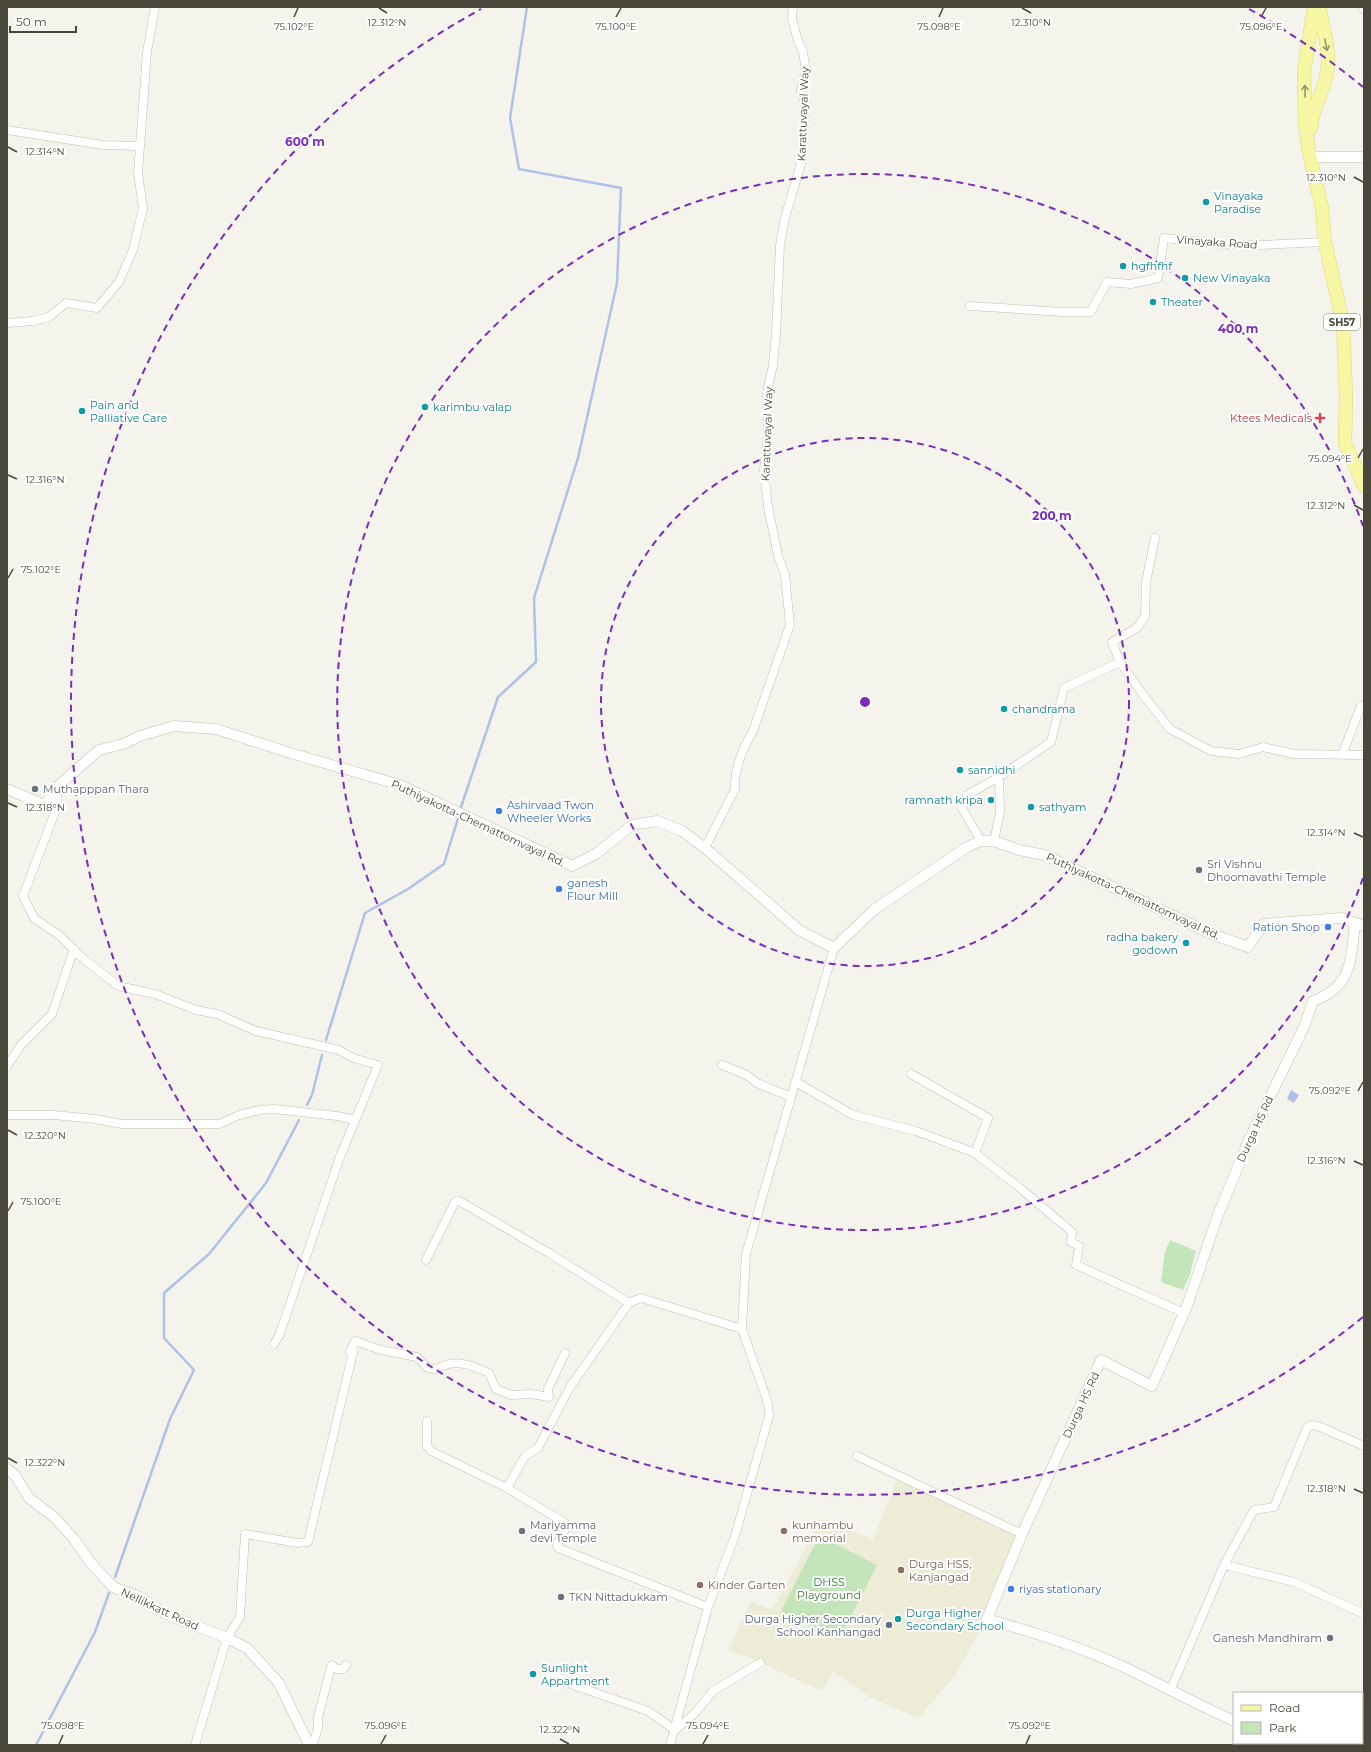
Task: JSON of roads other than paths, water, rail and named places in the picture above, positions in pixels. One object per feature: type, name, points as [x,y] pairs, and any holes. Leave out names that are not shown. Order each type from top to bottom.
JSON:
[{"type":"main road","name":"SH57","points":[[1314,7],[1304,71],[1306,125],[1310,157],[1322,208],[1325,242],[1343,324],[1346,443],[1364,486]]},
{"type":"main road","points":[[1310,157],[1312,119],[1326,76],[1328,50],[1318,7]]},
{"type":"street","points":[[7,323],[33,321],[49,317],[66,303],[97,308],[119,282],[133,250],[143,208],[138,173],[147,52],[155,7]]},
{"type":"street","name":"Karattuvayal Way","points":[[705,848],[735,789],[734,780],[744,746],[752,731],[790,625],[785,575],[778,556],[768,507],[764,470],[768,433],[767,392],[776,334],[780,245],[785,218],[802,160],[805,102],[801,90],[806,71],[803,52],[798,41],[792,19],[793,7]]},
{"type":"street","points":[[7,130],[103,145],[140,146]]},
{"type":"street","points":[[1310,157],[1364,157]]},
{"type":"street","name":"Vinayaka Road","points":[[970,306],[1063,312],[1091,312],[1107,282],[1131,284],[1158,278],[1164,238],[1222,244],[1260,245],[1325,242]]},
{"type":"street","points":[[1155,538],[1146,582],[1145,616],[1137,628],[1112,642],[1120,662],[1170,729],[1211,751],[1239,754],[1263,747],[1294,754],[1364,755]]},
{"type":"street","points":[[670,1745],[708,1607],[733,1542],[769,1416],[768,1403],[742,1329],[746,1254],[834,948],[875,909],[967,847],[981,841],[962,808],[967,795],[999,777],[1051,742],[1064,688],[1120,662]]},
{"type":"street","points":[[1342,755],[1361,706]]},
{"type":"street","name":"Puthiyakotta-Chemattomvayal Rd.","points":[[7,789],[45,805],[57,787],[98,750],[123,744],[140,736],[174,726],[216,729],[287,752],[400,785],[572,866],[597,853],[632,824],[658,821],[682,831],[705,848],[799,930],[834,948]]},
{"type":"street","points":[[994,842],[1000,812],[999,777]]},
{"type":"street","points":[[57,787],[57,807],[23,896],[34,918],[60,936],[118,986],[155,994],[196,1010],[217,1014],[256,1030],[339,1050],[353,1058],[378,1066],[340,1157],[279,1336],[274,1344]]},
{"type":"street","name":"Puthiyakotta-Chemattomvayal Rd.","points":[[981,841],[994,842],[1019,850],[1045,855],[1212,934],[1248,947],[1263,924],[1342,918],[1360,925]]},
{"type":"street","name":"Durga HS Rd","points":[[1233,1721],[1129,1670],[1079,1649],[1033,1632],[987,1619],[1022,1534],[1101,1360],[1152,1386],[1184,1313],[1218,1215],[1245,1150],[1304,1027],[1313,1001],[1327,996],[1343,982],[1360,925]]},
{"type":"street","points":[[7,1066],[21,1045],[52,1014],[74,949]]},
{"type":"street","points":[[722,1065],[747,1076],[757,1083],[791,1097]]},
{"type":"street","points":[[911,1074],[988,1118],[975,1153]]},
{"type":"street","points":[[796,1082],[853,1115],[916,1131],[975,1153],[1020,1188],[1072,1232],[1071,1242],[1079,1246],[1076,1265],[1184,1313]]},
{"type":"street","points":[[7,1115],[54,1114],[122,1124],[220,1124],[239,1115],[260,1110],[274,1109],[337,1116],[355,1120]]},
{"type":"street","points":[[426,1260],[455,1202],[459,1201],[549,1253],[629,1303]]},
{"type":"street","points":[[507,1488],[524,1456],[538,1448],[570,1387],[629,1303],[641,1298],[742,1329]]},
{"type":"street","points":[[195,1745],[227,1638],[240,1617],[245,1534],[297,1543],[308,1542],[353,1352],[350,1352],[355,1341],[381,1350],[417,1357],[428,1368],[437,1369],[446,1364],[474,1366],[489,1373],[496,1390],[511,1395],[531,1394],[549,1397],[548,1389],[566,1353]]},
{"type":"street","points":[[427,1421],[427,1446],[430,1451],[507,1488],[565,1523],[566,1527],[557,1545],[558,1548],[708,1607]]},
{"type":"street","points":[[1170,1691],[1224,1565],[1254,1510],[1274,1507],[1307,1428],[1311,1425],[1318,1426],[1364,1446]]},
{"type":"street","points":[[857,1456],[1022,1534]]},
{"type":"street","name":"Nellikkatt Road","points":[[7,1469],[15,1475],[29,1498],[54,1516],[74,1539],[91,1563],[113,1587],[140,1597],[166,1614],[227,1638],[247,1648],[279,1683],[309,1745]]},
{"type":"street","points":[[1224,1565],[1294,1582],[1364,1614]]},
{"type":"street","points":[[675,1730],[695,1713],[713,1691],[760,1663]]},
{"type":"street","points":[[309,1745],[314,1741],[318,1728],[318,1717],[331,1667],[332,1665],[337,1669],[343,1668],[346,1665]]},
{"type":"street","points":[[550,1674],[576,1686],[648,1711],[675,1730]]},
{"type":"water","points":[[1291,1090],[1299,1095],[1294,1103],[1287,1099]]},
{"type":"waterway","points":[[460,810],[498,697],[536,662],[534,598],[578,458],[617,283],[621,188],[519,169],[510,118],[527,7]]},
{"type":"waterway","points":[[326,1040],[365,913],[408,889],[444,864],[459,815]]},
{"type":"waterway","points":[[307,1105],[312,1095],[322,1055]]},
{"type":"waterway","points":[[115,1577],[170,1419],[194,1370],[164,1338],[164,1293],[209,1254],[266,1183],[299,1120]]},
{"type":"waterway","points":[[36,1745],[95,1632],[109,1593]]},
{"type":"place","name":"Vinayaka Paradise","points":[[1206,202]]},
{"type":"place","name":"hgfhfhf","points":[[1123,266]]},
{"type":"place","name":"New Vinayaka","points":[[1185,278]]},
{"type":"place","name":"Theater","points":[[1153,302]]},
{"type":"place","name":"karimbu valap","points":[[425,407]]},
{"type":"place","name":"Pain and Palliative Care","points":[[82,411]]},
{"type":"place","name":"Ktees Medicals","points":[[1320,418]]},
{"type":"place","name":"chandrama","points":[[1004,709]]},
{"type":"place","name":"sannidhi","points":[[960,770]]},
{"type":"place","name":"Muthapppan Thara","points":[[35,789]]},
{"type":"place","name":"ramnath kripa","points":[[991,800]]},
{"type":"place","name":"sathyam","points":[[1031,807]]},
{"type":"place","name":"Ashirvaad Twon Wheeler Works","points":[[499,811]]},
{"type":"place","name":"Sri Vishnu Dhoomavathi Temple","points":[[1199,870]]},
{"type":"place","name":"ganesh Flour Mill","points":[[559,889]]},
{"type":"place","name":"Ration Shop","points":[[1328,927]]},
{"type":"place","name":"radha bakery godown","points":[[1186,943]]},
{"type":"place","name":"Mariyamma devi Temple","points":[[522,1531]]},
{"type":"place","name":"kunhambu memorial","points":[[784,1531]]},
{"type":"place","name":"Durga HSS, Kanjangad","points":[[901,1570]]},
{"type":"place","name":"Kinder Garten","points":[[700,1585]]},
{"type":"place","name":"riyas stationary","points":[[1011,1589]]},
{"type":"place","name":"TKN Nittadukkam","points":[[561,1597]]},
{"type":"place","name":"Durga Higher Secondary School","points":[[898,1619]]},
{"type":"place","name":"Durga Higher Secondary School Kanhangad","points":[[889,1625]]},
{"type":"place","name":"Ganesh Mandhiram","points":[[1330,1638]]},
{"type":"place","name":"Sunlight Appartment","points":[[533,1674]]},
{"type":"park label","name":"DHSS Playground","points":[[829,1588]]}]
